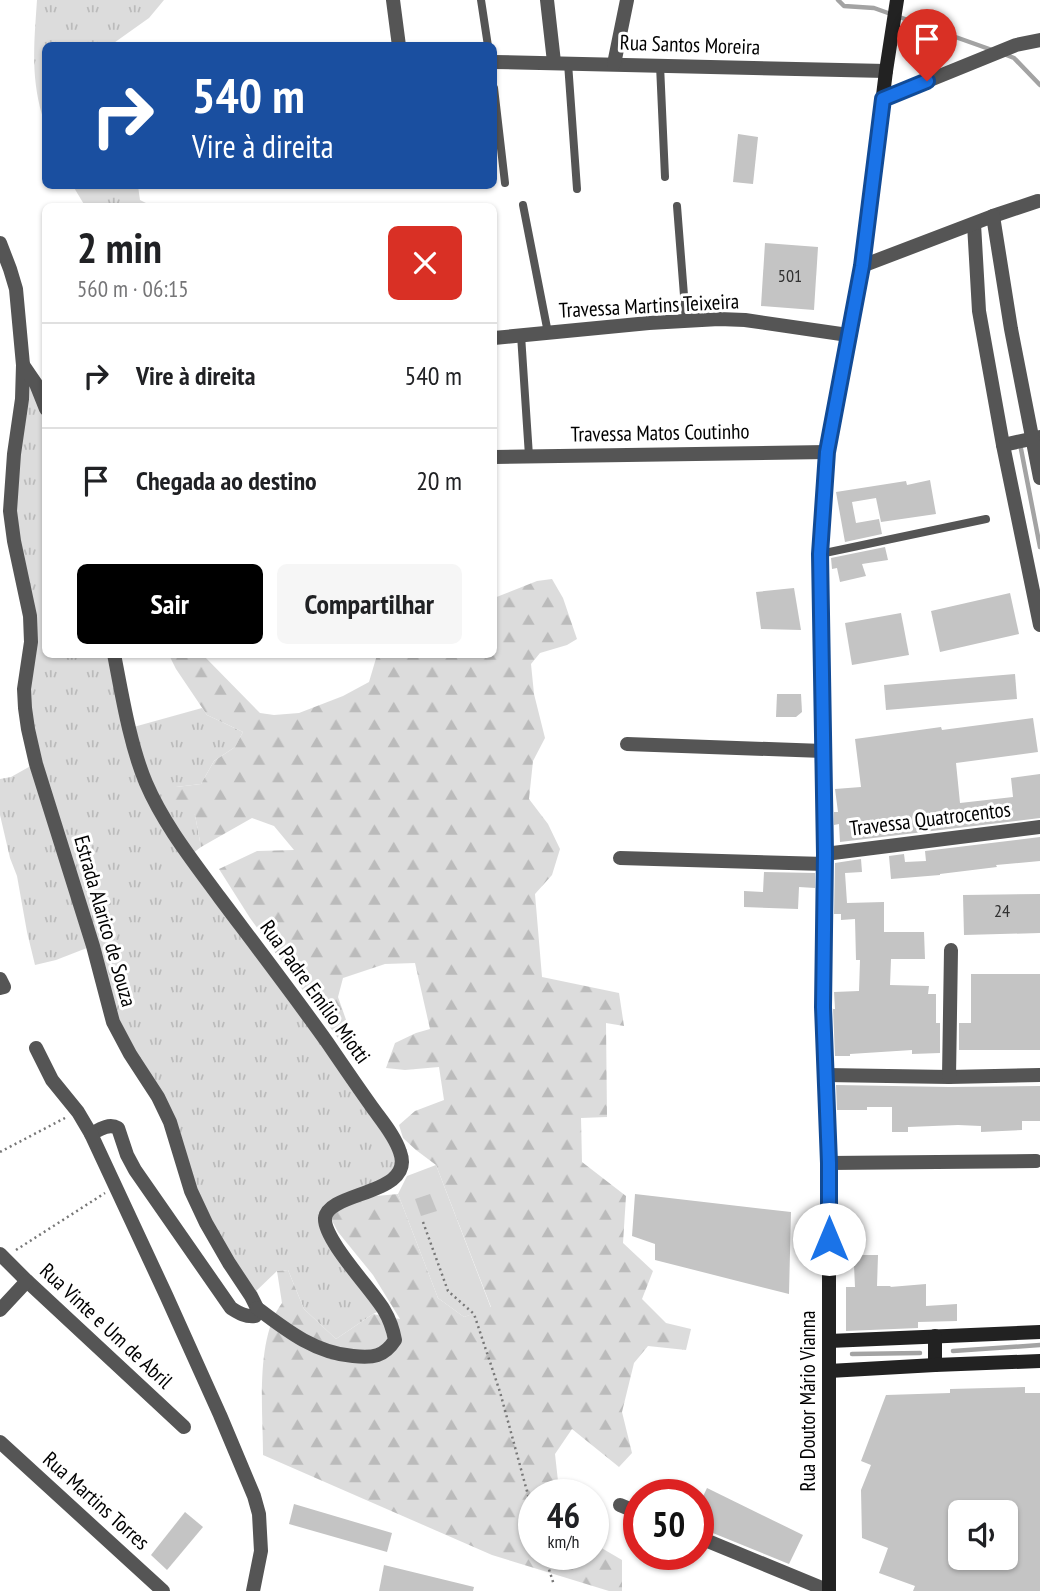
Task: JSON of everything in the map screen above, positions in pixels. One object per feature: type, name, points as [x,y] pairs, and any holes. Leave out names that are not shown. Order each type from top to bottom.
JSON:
[{"type":"main road","name":"Rua Doutor Mário Vianna","points":[[829,1591],[829,1163],[823,1007],[825,859],[820,554],[827,452],[862,266],[897,0]]},
{"type":"main road","points":[[829,1341],[1040,1332]]},
{"type":"main road","points":[[934,1365],[935,1336]]},
{"type":"main road","points":[[829,1371],[1040,1361]]},
{"type":"street","points":[[393,0],[398,42]]},
{"type":"street","points":[[547,0],[561,63]]},
{"type":"street","points":[[614,64],[627,0]]},
{"type":"street","points":[[883,99],[1016,45],[1040,40]]},
{"type":"street","name":"Rua Santos Moreira","points":[[497,62],[886,71]]},
{"type":"street","points":[[862,266],[1038,201]]},
{"type":"street","points":[[993,216],[1009,315],[1036,438],[1040,478]]},
{"type":"street","points":[[974,224],[979,311],[1040,625]]},
{"type":"street","name":"Estrada Alarico de Souza","points":[[0,243],[16,289],[23,365],[10,511],[30,616],[32,642],[24,689],[27,729],[93,946],[113,1022],[170,1122],[191,1191],[206,1223],[257,1308]]},
{"type":"street","name":"Travessa Martins Teixeira","points":[[497,338],[686,321],[745,320],[848,335]]},
{"type":"street","points":[[23,365],[42,399]]},
{"type":"street","points":[[1003,445],[1036,438]]},
{"type":"street","name":"Travessa Matos Coutinho","points":[[497,457],[827,452]]},
{"type":"street","name":"Rua Padre Emílio Miotti","points":[[115,658],[137,757],[151,795],[188,856],[310,1019],[386,1126],[402,1156],[402,1164],[391,1180],[381,1188],[329,1208],[325,1221],[337,1245],[384,1309],[393,1327],[395,1339],[389,1348],[382,1354],[369,1358],[340,1355],[310,1345],[257,1308]]},
{"type":"street","points":[[627,744],[823,751]]},
{"type":"street","name":"Travessa Quatrocentos","points":[[620,858],[825,859],[1040,827]]},
{"type":"street","points":[[949,1077],[951,950]]},
{"type":"street","points":[[36,1048],[52,1080],[78,1112],[91,1134],[220,1415],[254,1496],[259,1514],[261,1551],[253,1591]]},
{"type":"street","points":[[826,1075],[1040,1075]]},
{"type":"street","points":[[91,1134],[107,1126],[118,1128],[131,1164],[231,1308],[248,1317],[255,1316],[257,1308]]},
{"type":"street","points":[[829,1163],[1036,1161]]},
{"type":"street","name":"Rua Vinte e Um de Abril","points":[[2,1256],[184,1427]]},
{"type":"street","points":[[0,1310],[27,1281]]},
{"type":"street","name":"Rua Martins Torres","points":[[0,1442],[163,1591]]},
{"type":"street","points":[[714,1544],[829,1591]]},
{"type":"lane","points":[[481,0],[487,42]]},
{"type":"lane","points":[[561,63],[576,189]]},
{"type":"lane","points":[[660,65],[665,177]]},
{"type":"lane","points":[[497,114],[505,183]]},
{"type":"lane","points":[[523,205],[548,333]]},
{"type":"lane","points":[[677,206],[686,321]]},
{"type":"lane","points":[[521,335],[529,456]]},
{"type":"lane","points":[[820,554],[986,519]]},
{"type":"path","points":[[0,1152],[78,1112]]},
{"type":"path","points":[[2,1256],[116,1186]]},
{"type":"path","points":[[423,1222],[448,1291],[474,1314],[500,1392],[524,1479]]},
{"type":"path","points":[[549,1570],[554,1585]]},
{"type":"green space","points":[[37,0],[164,0],[149,18],[115,42],[42,42],[42,114],[35,77]]},
{"type":"green space","points":[[75,189],[138,189],[140,200],[146,203],[83,203]]},
{"type":"green space","points":[[23,365],[42,403],[42,658],[115,658],[130,728],[202,708],[207,715],[243,732],[235,747],[214,761],[201,784],[176,787],[195,815],[201,847],[189,856],[310,1019],[402,1164],[325,1221],[384,1309],[336,1339],[304,1309],[288,1270],[277,1271],[251,1296],[229,1263],[176,1144],[130,1054],[92,946],[35,965],[17,876],[0,815],[0,779],[11,777],[36,763],[28,729],[31,642],[14,541]]},
{"type":"green space","points":[[552,579],[563,598],[577,639],[540,653],[531,664],[534,694],[545,738],[533,761],[529,799],[548,824],[560,849],[552,875],[535,894],[542,977],[619,993],[624,1026],[606,1023],[607,1117],[581,1118],[582,1162],[626,1196],[623,1243],[653,1271],[642,1299],[666,1323],[691,1329],[686,1350],[648,1346],[634,1363],[622,1412],[632,1453],[619,1467],[572,1429],[555,1454],[558,1479],[518,1479],[518,1563],[492,1555],[263,1455],[264,1355],[273,1318],[282,1303],[277,1271],[288,1270],[304,1309],[336,1339],[373,1314],[400,1319],[373,1275],[338,1232],[330,1217],[350,1201],[398,1194],[438,1298],[464,1317],[491,1307],[436,1165],[403,1138],[399,1125],[415,1111],[444,1100],[439,1067],[405,1070],[386,1068],[395,1043],[430,1029],[415,963],[385,964],[343,978],[338,997],[351,1034],[343,1045],[250,918],[219,869],[257,851],[294,850],[274,826],[252,818],[201,847],[195,815],[165,798],[176,787],[201,784],[214,761],[235,747],[243,732],[207,715],[170,658],[206,658],[260,713],[299,713],[343,696],[369,682],[376,658],[497,658],[497,597],[537,581]]},
{"type":"green space","points":[[436,1165],[491,1308],[464,1317],[438,1298],[398,1194],[407,1176]]},
{"type":"green space","points":[[609,1552],[622,1560],[622,1591],[609,1591],[541,1570],[609,1570]]},
{"type":"building","points":[[738,134],[758,137],[753,184],[733,182]]},
{"type":"building","points":[[765,243],[818,247],[814,310],[761,306]]},
{"type":"building","points":[[930,480],[936,514],[881,522],[876,498],[852,502],[856,523],[879,519],[882,534],[845,542],[836,492]]},
{"type":"building","points":[[885,547],[888,560],[862,564],[866,576],[840,582],[837,568],[832,569],[831,558]]},
{"type":"building","points":[[794,588],[801,630],[761,629],[756,592]]},
{"type":"building","points":[[1010,593],[1019,634],[940,652],[931,611]]},
{"type":"building","points":[[901,613],[909,655],[852,665],[845,623]]},
{"type":"building","points":[[1015,674],[1017,699],[886,710],[884,685]]},
{"type":"building","points":[[777,694],[801,694],[802,712],[796,717],[776,717]]},
{"type":"building","points":[[1033,718],[1038,752],[956,763],[960,803],[1013,797],[1011,778],[1040,774],[1040,818],[840,842],[839,824],[834,825],[834,812],[838,812],[835,789],[861,787],[855,739]]},
{"type":"building","points":[[1040,837],[1040,861],[891,879],[889,856],[904,854],[905,862],[926,861],[925,851]]},
{"type":"building","points":[[861,859],[862,872],[845,873],[847,903],[884,902],[884,932],[924,932],[925,959],[891,959],[890,985],[929,986],[928,994],[936,994],[940,1053],[912,1054],[912,1050],[835,1056],[834,992],[859,991],[860,960],[856,960],[855,919],[841,920],[841,914],[834,914],[835,863]]},
{"type":"building","points":[[764,872],[815,873],[815,888],[799,887],[798,909],[744,907],[744,891],[763,892]]},
{"type":"building","points":[[1040,894],[1040,933],[964,935],[963,895]]},
{"type":"building","points":[[971,974],[1040,974],[1040,1050],[959,1050],[959,1023],[971,1023]]},
{"type":"building","points":[[836,1085],[1040,1086],[1040,1121],[1022,1121],[1022,1130],[981,1132],[981,1126],[958,1125],[908,1127],[908,1132],[892,1132],[892,1107],[837,1110]]},
{"type":"building","points":[[430,1194],[437,1211],[421,1216],[415,1199]]},
{"type":"building","points":[[635,1194],[791,1212],[789,1294],[655,1260],[655,1244],[632,1236]]},
{"type":"building","points":[[843,1255],[878,1255],[877,1286],[926,1284],[926,1306],[957,1304],[957,1321],[918,1322],[918,1328],[846,1331],[846,1287],[855,1287],[854,1265],[842,1266]]},
{"type":"building","points":[[1025,1387],[1025,1393],[1040,1393],[1040,1591],[913,1591],[915,1586],[879,1573],[888,1548],[862,1538],[861,1490],[871,1465],[861,1461],[886,1395],[950,1393],[950,1389]]},
{"type":"building","points":[[714,1491],[803,1535],[789,1564],[714,1534]]},
{"type":"building","points":[[294,1504],[392,1533],[387,1552],[289,1524]]},
{"type":"building","points":[[185,1512],[203,1527],[167,1570],[151,1555]]},
{"type":"building","points":[[384,1565],[474,1587],[473,1591],[379,1591]]},
{"type":"waterway","points":[[838,0],[844,6],[874,8],[992,50]]},
{"type":"waterway","points":[[1004,54],[1014,58],[1040,85]]},
{"type":"waterway","points":[[1021,449],[1040,547]]},
{"type":"waterway","points":[[953,1351],[1040,1345]]},
{"type":"waterway","points":[[852,1354],[920,1353]]},
{"type":"route","points":[[829,1239],[823,1007],[825,854],[820,554],[827,452],[862,266],[883,99],[927,81]]}]
